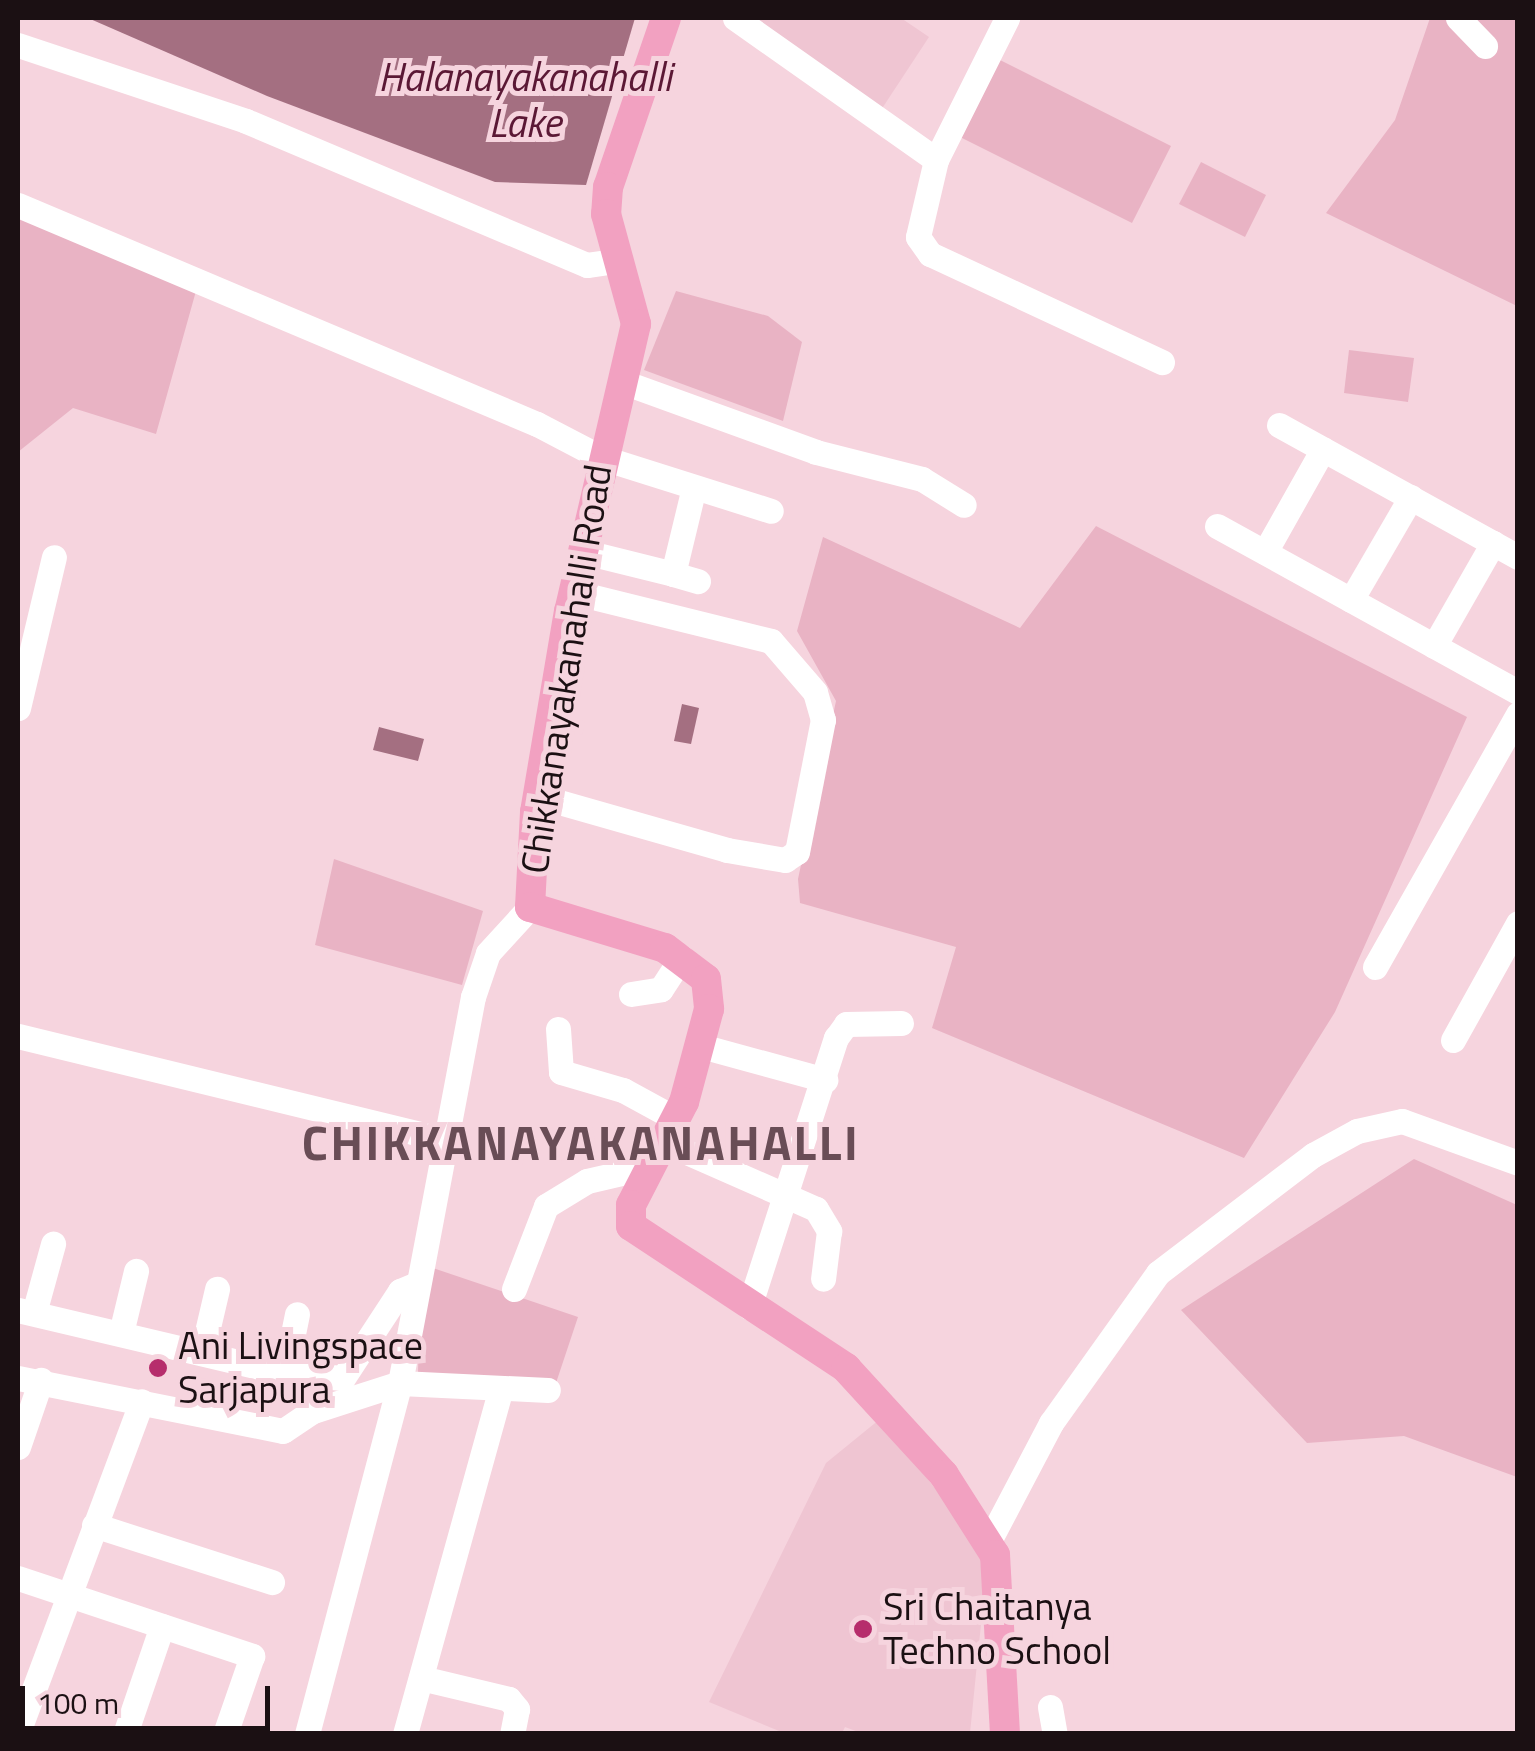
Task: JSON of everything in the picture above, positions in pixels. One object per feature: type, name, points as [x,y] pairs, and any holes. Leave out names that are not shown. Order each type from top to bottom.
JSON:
[{"type":"main road","name":"Chikkanayakanahalli Road","points":[[666,18],[608,187],[616,261],[636,324],[600,458],[573,592],[538,796],[530,907],[682,957]]},
{"type":"main road","points":[[682,957],[706,979],[708,991],[700,1046],[664,1142],[631,1205],[638,1237],[810,1342],[878,1397],[944,1474],[995,1555],[1005,1734]]},
{"type":"main road","points":[[984,1734],[1000,1631]]},
{"type":"street","points":[[734,18],[936,160]]},
{"type":"street","points":[[1006,18],[936,160],[918,238],[930,254],[1162,362]]},
{"type":"street","points":[[1458,18],[1485,46]]},
{"type":"street","points":[[18,44],[246,121],[586,265],[616,261]]},
{"type":"street","points":[[18,206],[537,424],[600,458],[771,511]]},
{"type":"street","points":[[623,382],[816,452],[922,479],[964,505]]},
{"type":"street","points":[[1279,425],[1518,556]]},
{"type":"street","points":[[1264,552],[1323,449]]},
{"type":"street","points":[[581,550],[685,578],[694,488]]},
{"type":"street","points":[[1351,600],[1411,498]]},
{"type":"street","points":[[1217,526],[1518,692]]},
{"type":"street","points":[[1434,646],[1493,543]]},
{"type":"street","points":[[18,708],[54,557]]},
{"type":"street","points":[[538,796],[727,850],[785,860],[797,852],[824,720],[815,692],[770,641],[573,592]]},
{"type":"street","points":[[1375,967],[1518,714]]},
{"type":"street","points":[[307,1734],[400,1383],[414,1285],[472,998],[488,953],[530,907]]},
{"type":"street","points":[[1453,1040],[1518,923]]},
{"type":"street","points":[[631,994],[661,989],[682,957]]},
{"type":"street","points":[[749,1307],[846,1024],[900,1023]]},
{"type":"street","points":[[558,1029],[562,1072],[623,1090],[664,1142],[791,1193],[827,1222],[823,1279]]},
{"type":"street","points":[[18,1036],[444,1140]]},
{"type":"street","points":[[700,1046],[824,1080]]},
{"type":"street","points":[[988,1542],[1050,1423],[1158,1273],[1312,1155],[1358,1131],[1402,1121],[1518,1162]]},
{"type":"street","points":[[514,1290],[546,1206],[664,1142]]},
{"type":"street","points":[[52,1244],[26,1311],[285,1373],[342,1378],[400,1291],[414,1285]]},
{"type":"street","points":[[121,1332],[136,1270]]},
{"type":"street","points":[[202,1352],[217,1290]]},
{"type":"street","points":[[285,1373],[297,1314]]},
{"type":"street","points":[[18,1446],[29,1379],[283,1431],[313,1410],[400,1383],[548,1390]]},
{"type":"street","points":[[405,1734],[501,1388]]},
{"type":"street","points":[[18,1732],[142,1401]]},
{"type":"street","points":[[94,1524],[272,1582]]},
{"type":"street","points":[[18,1578],[252,1656],[224,1734]]},
{"type":"street","points":[[124,1734],[162,1626]]},
{"type":"street","points":[[420,1678],[509,1699],[517,1709],[512,1734]]},
{"type":"street","points":[[1050,1707],[1055,1734]]},
{"type":"shaded area","points":[[749,18],[901,18],[929,37],[881,110]]},
{"type":"shaded area","points":[[1430,18],[1517,18],[1517,306],[1326,213],[1395,120]]},
{"type":"shaded area","points":[[998,59],[1171,146],[1132,223],[958,136]]},
{"type":"shaded area","points":[[1201,162],[1266,195],[1245,237],[1179,204]]},
{"type":"shaded area","points":[[18,217],[196,291],[156,434],[73,408],[18,452]]},
{"type":"shaded area","points":[[676,291],[768,316],[802,342],[783,421],[644,370]]},
{"type":"shaded area","points":[[1349,350],[1414,358],[1408,402],[1344,393]]},
{"type":"shaded area","points":[[1096,526],[1467,717],[1335,1012],[1244,1158],[932,1028],[956,947],[800,903],[798,879],[836,701],[797,631],[823,537],[1020,628]]},
{"type":"shaded area","points":[[334,859],[483,911],[462,985],[315,945]]},
{"type":"shaded area","points":[[1414,1159],[1517,1205],[1517,1477],[1404,1436],[1307,1443],[1181,1310]]},
{"type":"shaded area","points":[[427,1266],[578,1317],[556,1383],[418,1374],[420,1276]]},
{"type":"shaded area","name":"Sri Chaitanya Techno School","points":[[880,1419],[988,1555],[970,1733],[861,1733],[845,1727],[842,1733],[784,1733],[709,1702],[826,1463]]},
{"type":"water","name":"Halanayakanahalli Lake","points":[[88,18],[635,18],[586,185],[495,182],[267,96]]},
{"type":"water","points":[[682,704],[699,708],[691,744],[674,741]]},
{"type":"water","points":[[379,727],[424,739],[418,761],[373,750]]},
{"type":"place","name":"Ani Livingspace Sarjapura","points":[[158,1368]]},
{"type":"place","name":"Sri Chaitanya Techno School","points":[[863,1629]]},
{"type":"district","name":"CHIKKANAYAKANAHALLI","points":[[581,1143]]}]
